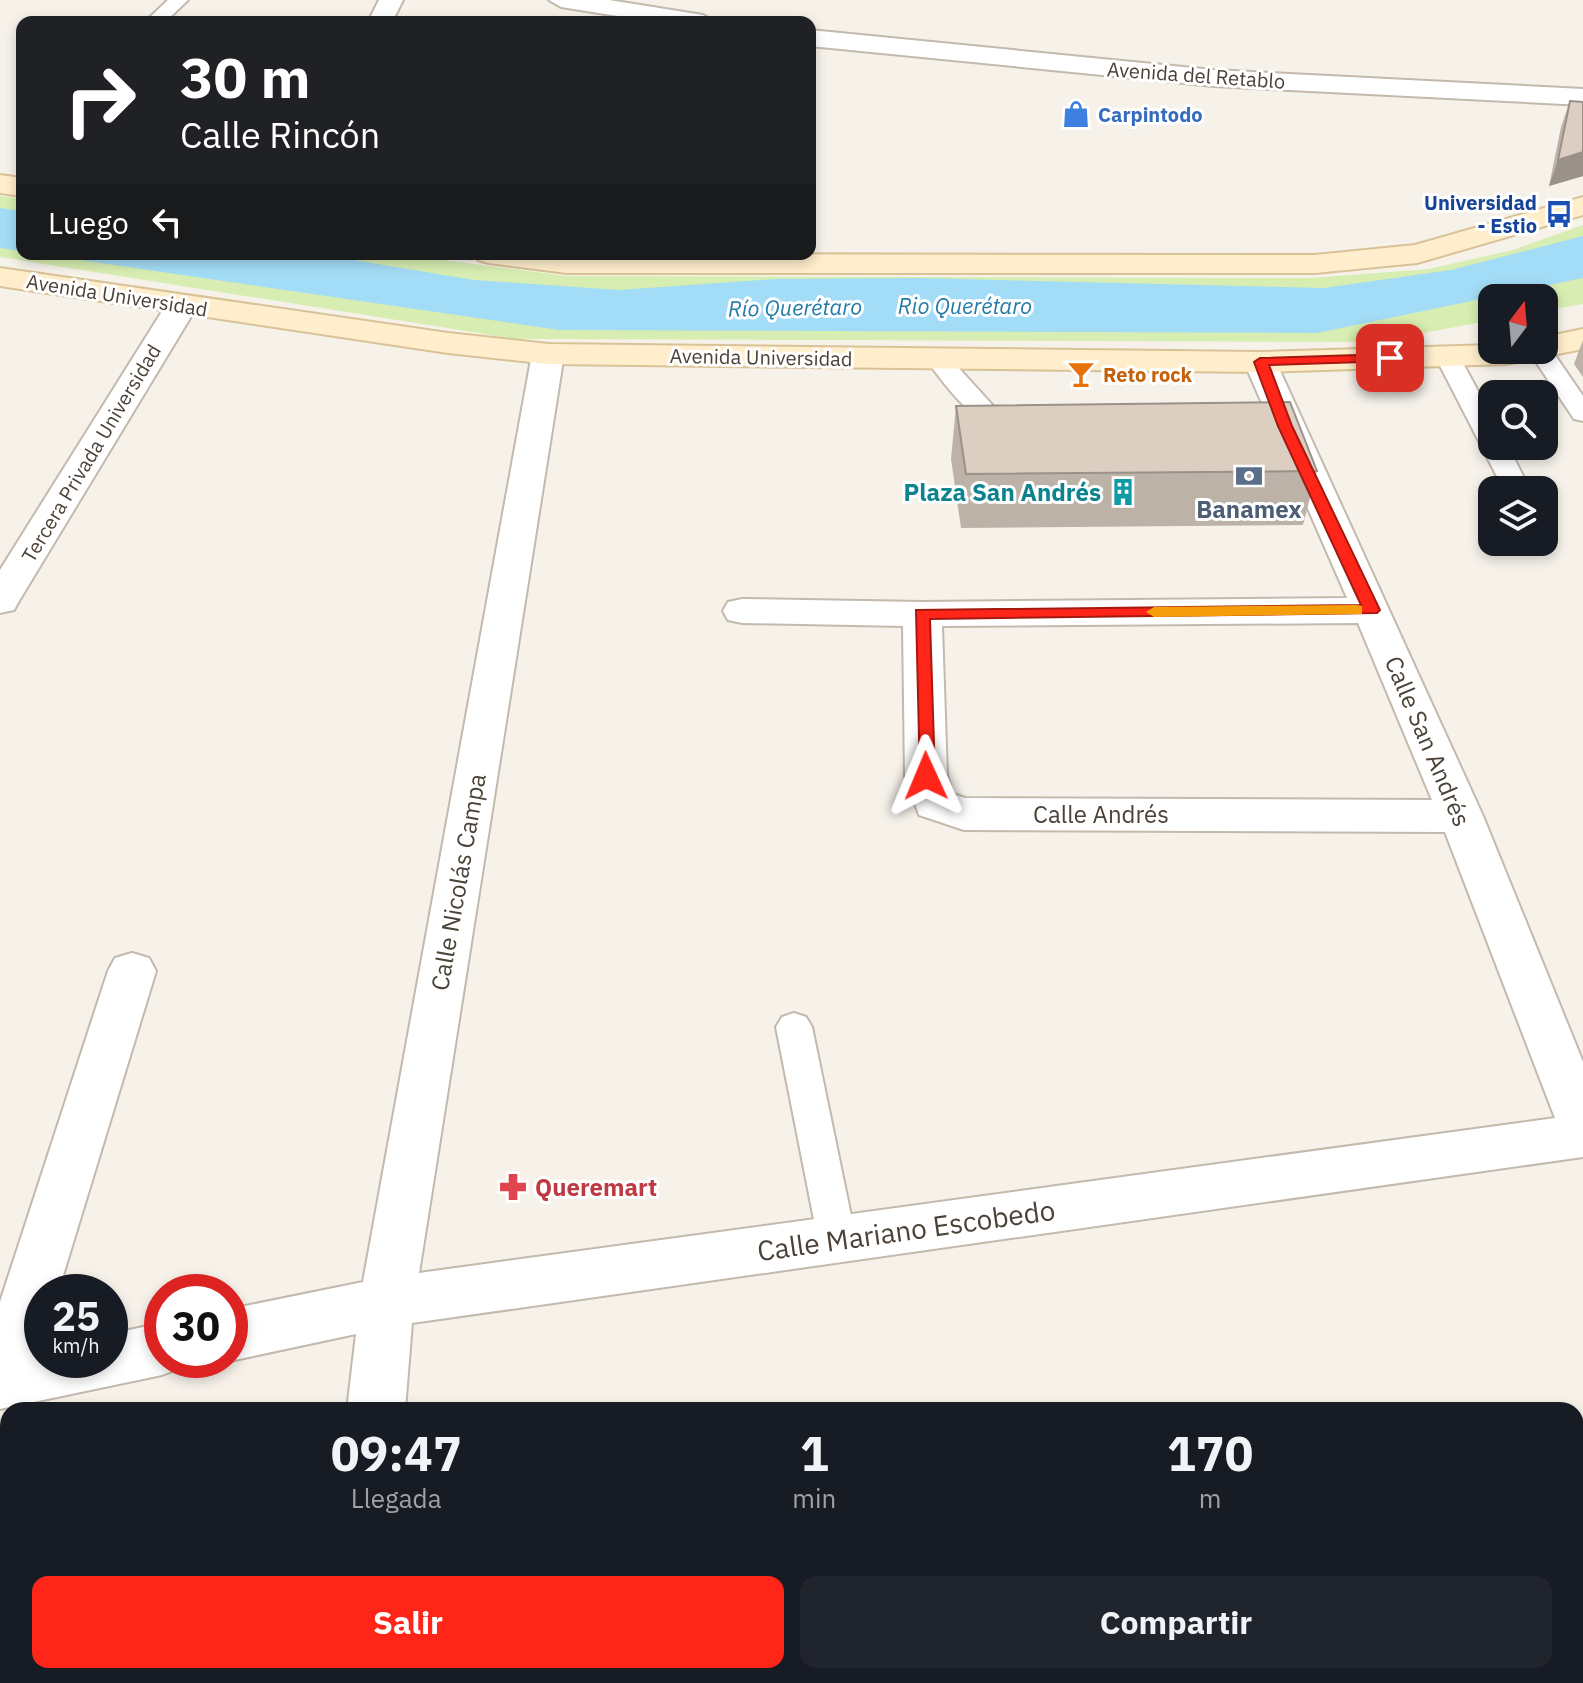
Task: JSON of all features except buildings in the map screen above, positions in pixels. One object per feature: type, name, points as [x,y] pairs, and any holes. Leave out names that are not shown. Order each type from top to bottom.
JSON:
[{"type":"main road","points":[[536,260],[567,264],[1315,264],[1417,254],[1583,206]]},
{"type":"main road","name":"Avenida Universidad","points":[[0,277],[182,305],[548,354],[1260,362],[1478,354]]},
{"type":"main road","points":[[1558,344],[1583,339]]},
{"type":"street","points":[[561,0],[664,16]]},
{"type":"street","name":"Avenida del Retablo","points":[[816,39],[1214,78],[1583,97]]},
{"type":"street","name":"Tercera Privada Universidad","points":[[0,601],[182,305]]},
{"type":"street","name":"Calle Nicolás Campa","points":[[377,1402],[387,1302],[548,354]]},
{"type":"street","name":"Calle San Andrés","points":[[1260,362],[1269,426],[1372,610],[1461,816],[1583,1125]]},
{"type":"street","points":[[742,611],[922,614],[1372,610]]},
{"type":"street","name":"Calle Andrés","points":[[922,614],[926,776],[934,804],[964,814],[1461,816]]},
{"type":"street","points":[[24,1377],[1,1382],[132,971]]},
{"type":"street","name":"Calle Mariano Escobedo","points":[[248,1331],[387,1302],[1583,1136]]},
{"type":"lane","points":[[161,16],[179,0]]},
{"type":"lane","points":[[1447,356],[1478,414]]},
{"type":"lane","points":[[938,359],[987,414],[1014,426],[1046,426]]},
{"type":"lane","points":[[1552,364],[1583,414]]},
{"type":"lane","points":[[794,1027],[837,1240]]},
{"type":"green space","name":"Rio Querétaro","points":[[0,196],[16,198],[16,260],[0,257]]},
{"type":"green space","name":"Rio Querétaro","points":[[1583,225],[1583,304],[1558,308],[1558,284],[1478,284],[1478,323],[1376,342],[516,339],[19,260],[441,260],[567,276],[1310,278],[1429,269],[1513,250]]},
{"type":"water","points":[[0,208],[16,210],[16,250],[0,248]]},
{"type":"water","name":"Rio Querétaro","points":[[1583,236],[1583,278],[1554,284],[1478,284],[1478,300],[1317,333],[559,330],[80,260],[353,260],[474,280],[619,290],[776,279],[918,278],[1324,288],[1451,270]]},
{"type":"slow traffic","points":[[1154,612],[1357,610]]},
{"type":"place","name":"Carpintodo","points":[[1076,114]]},
{"type":"place","name":"Universidad - Estio","points":[[1559,214]]},
{"type":"place","name":"Reto rock","points":[[1081,374]]},
{"type":"place","name":"Banamex","points":[[1249,476]]},
{"type":"place","name":"Plaza San Andrés","points":[[1123,492]]},
{"type":"place","name":"Queremart","points":[[513,1187]]},
{"type":"route","points":[[926,776],[922,614],[1372,610],[1285,426],[1260,362],[1390,358]]},
{"type":"water label","name":"Río Querétaro","points":[[795,307]]}]
